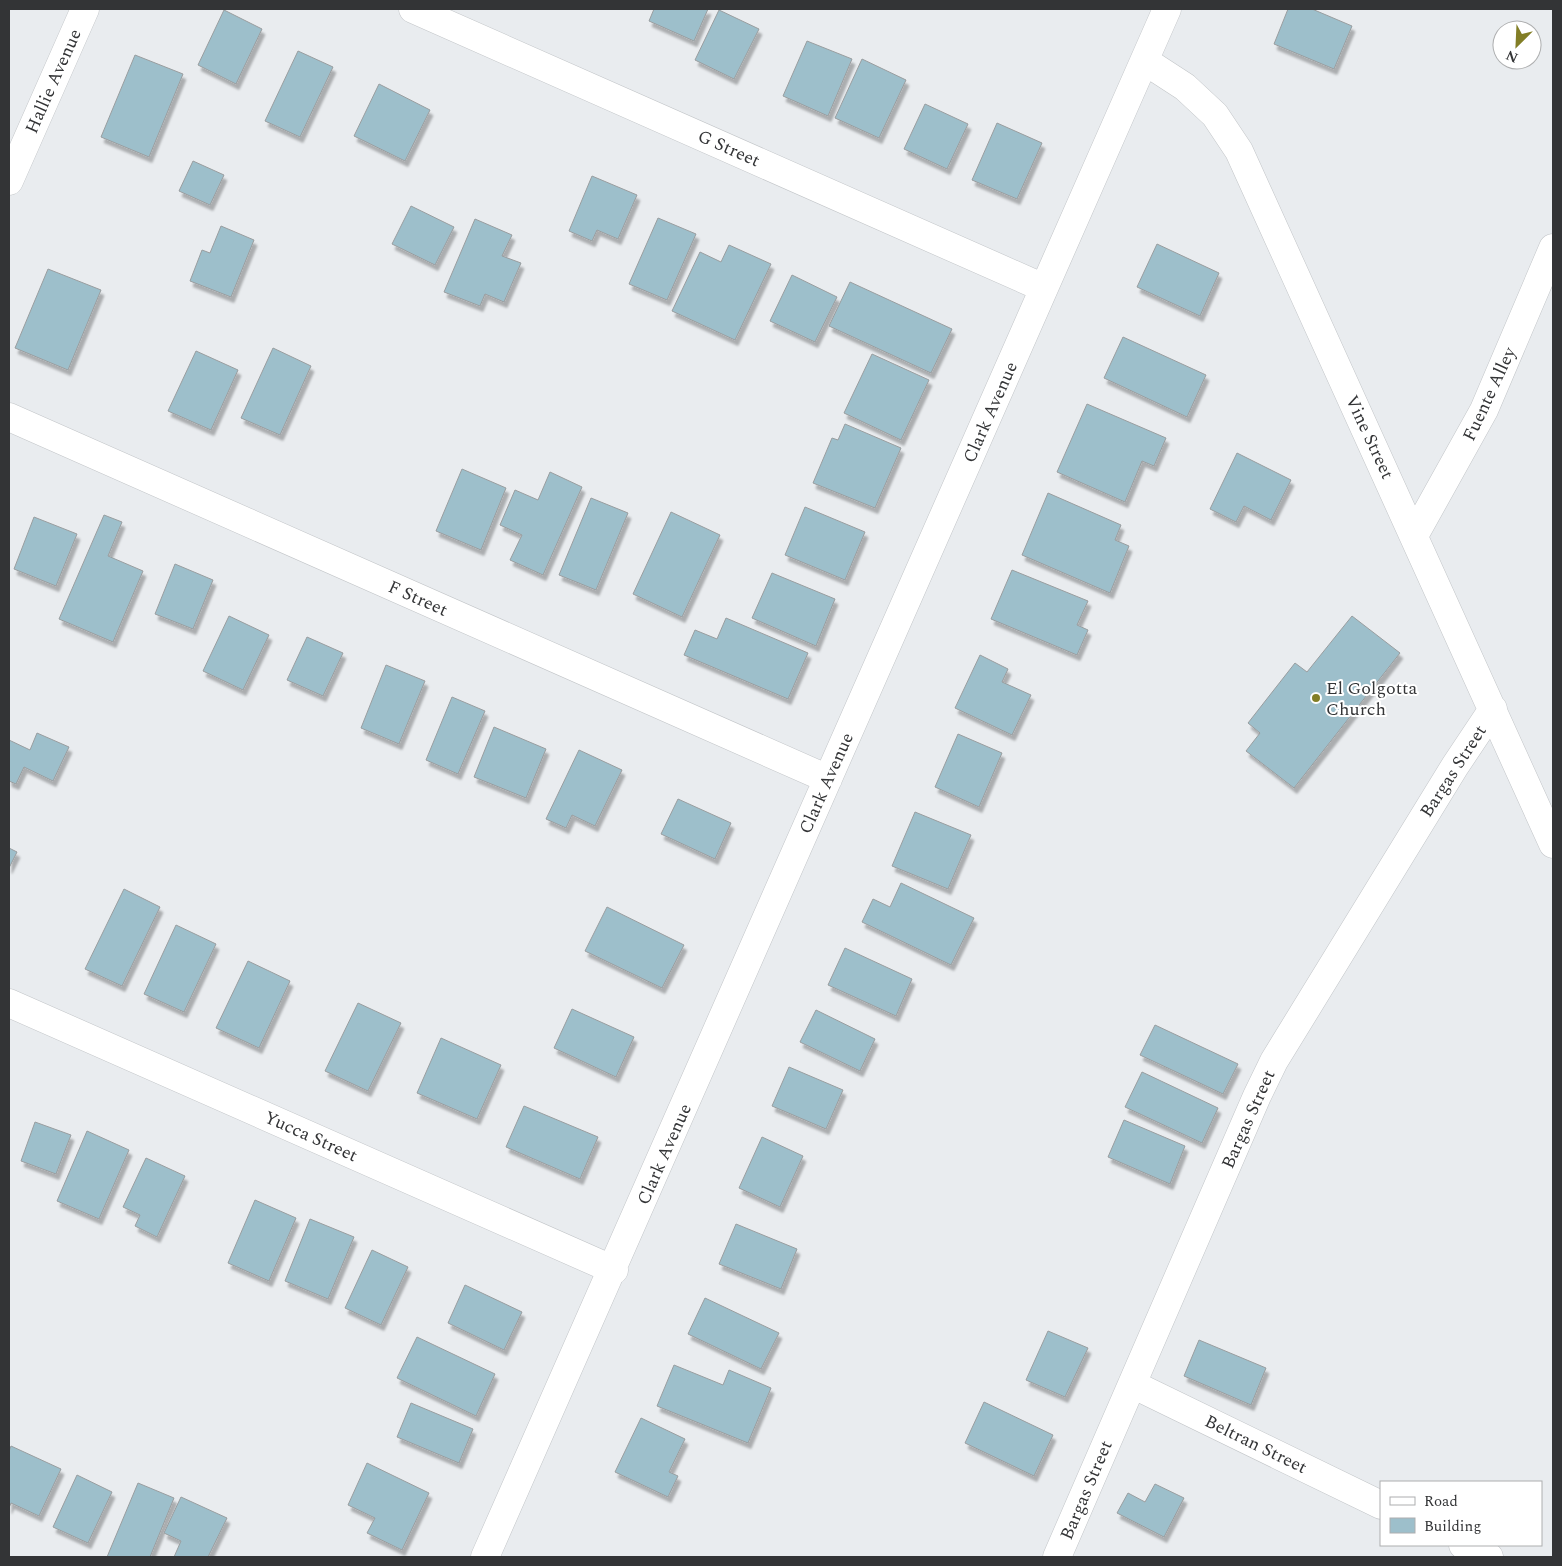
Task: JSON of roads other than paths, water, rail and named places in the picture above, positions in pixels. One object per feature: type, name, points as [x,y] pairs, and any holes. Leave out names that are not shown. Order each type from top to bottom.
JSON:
[{"type":"street","name":"Hallie Avenue","points":[[9,182],[85,9]]},
{"type":"street","name":"G Street","points":[[413,9],[1044,288]]},
{"type":"street","name":"Clark Avenue","points":[[485,1557],[614,1270],[828,778],[1167,9]]},
{"type":"street","name":"Vine Street","points":[[1145,61],[1185,87],[1215,115],[1239,151],[1415,534],[1553,844]]},
{"type":"street","name":"Fuente Alley","points":[[1415,534],[1484,410],[1553,248]]},
{"type":"street","name":"F Street","points":[[9,418],[828,778]]},
{"type":"street","name":"Bargas Street","points":[[1057,1557],[1256,1096],[1274,1061],[1455,766],[1493,710]]},
{"type":"street","name":"Yucca Street","points":[[9,1003],[614,1270]]},
{"type":"street","name":"Beltran Street","points":[[1132,1384],[1380,1505]]},
{"type":"street","points":[[1465,1546],[1489,1557]]},
{"type":"place","name":"El Golgotta Church","points":[[1316,698]]}]
